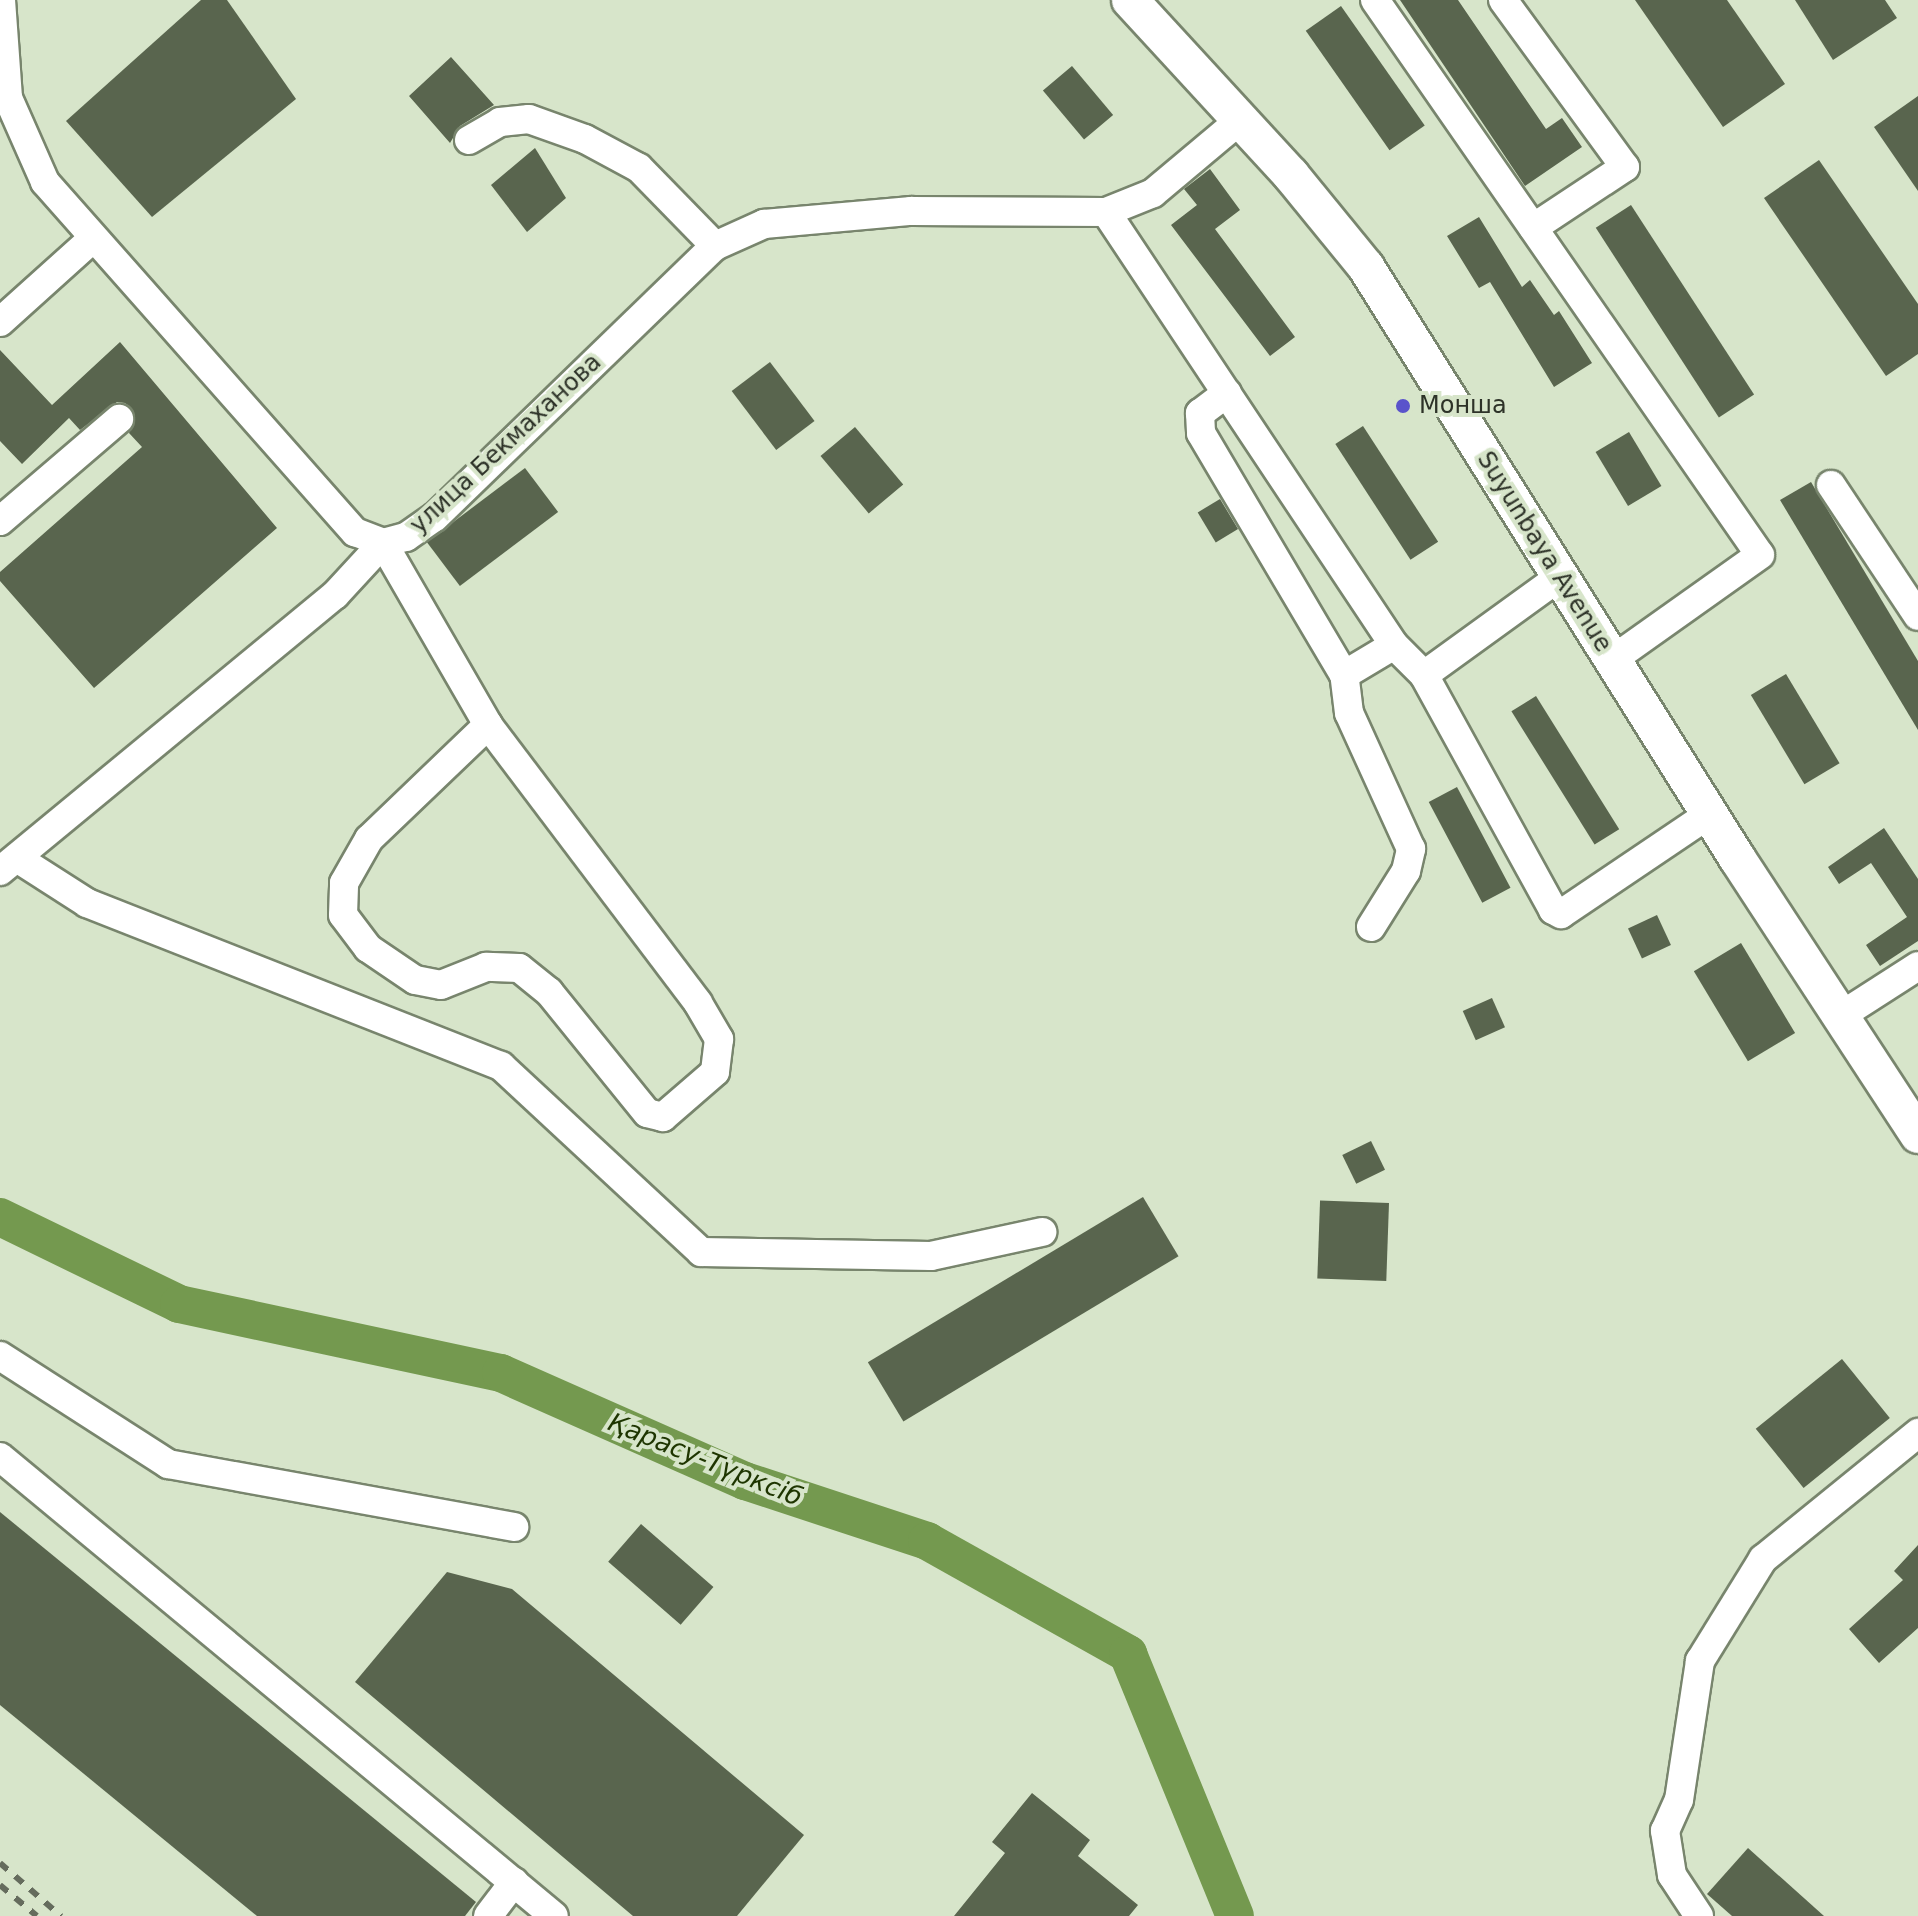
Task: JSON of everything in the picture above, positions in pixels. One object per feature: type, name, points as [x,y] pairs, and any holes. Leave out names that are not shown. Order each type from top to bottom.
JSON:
[{"type":"main road","name":"Suyunbaya Avenue","points":[[1130,0],[1240,120],[1366,267],[1558,578],[1918,1135]]},
{"type":"street","name":"улица Бекмаханова","points":[[1,0],[8,98],[45,182],[91,240],[355,532],[383,543],[406,537],[435,517],[715,246],[764,224],[897,212],[1106,212],[1153,193],[1240,120]]},
{"type":"street","points":[[1375,0],[1760,555],[1612,660]]},
{"type":"street","points":[[1503,0],[1625,167],[1533,228]]},
{"type":"street","points":[[469,140],[500,122],[529,119],[585,139],[639,168],[715,246]]},
{"type":"street","points":[[1106,212],[1394,645],[1424,675],[1553,910],[1561,914],[1709,814]]},
{"type":"street","points":[[0,322],[91,240]]},
{"type":"street","points":[[1227,393],[1200,413],[1201,433],[1344,675],[1349,713],[1411,849],[1406,871],[1371,927]]},
{"type":"street","points":[[0,521],[119,419]]},
{"type":"street","points":[[1831,485],[1918,616]]},
{"type":"street","points":[[488,725],[369,839],[344,883],[343,915],[368,948],[415,980],[441,985],[486,967],[519,968],[549,992],[647,1113],[663,1117],[715,1072],[719,1039],[698,1003],[488,725],[383,543],[335,595],[8,864],[87,903],[501,1066],[701,1252],[931,1256],[1042,1232]]},
{"type":"street","points":[[1424,675],[1558,578]]},
{"type":"street","points":[[1344,675],[1394,645]]},
{"type":"street","points":[[1842,1015],[1918,966]]},
{"type":"street","points":[[0,1356],[168,1464],[514,1527]]},
{"type":"street","points":[[1699,1916],[1672,1875],[1665,1831],[1679,1800],[1700,1661],[1763,1559],[1918,1433]]},
{"type":"street","points":[[0,1457],[554,1916]]},
{"type":"street","points":[[488,1916],[514,1882]]},
{"type":"building","points":[[201,0],[227,0],[296,99],[152,217],[66,121]]},
{"type":"building","points":[[1400,0],[1458,0],[1546,129],[1562,118],[1582,147],[1525,186]]},
{"type":"building","points":[[1635,0],[1727,0],[1785,84],[1723,127]]},
{"type":"building","points":[[1795,0],[1885,0],[1897,18],[1833,60]]},
{"type":"building","points":[[1341,6],[1425,126],[1390,150],[1306,31]]},
{"type":"building","points":[[451,57],[494,105],[460,126],[450,143],[409,96]]},
{"type":"building","points":[[1072,66],[1113,115],[1084,139],[1043,90]]},
{"type":"building","points":[[1918,96],[1918,191],[1874,127]]},
{"type":"building","points":[[535,148],[566,198],[527,232],[491,185]]},
{"type":"building","points":[[1819,160],[1918,304],[1918,354],[1886,376],[1764,198]]},
{"type":"building","points":[[1210,169],[1240,210],[1215,229],[1295,337],[1270,356],[1171,225],[1197,205],[1184,189]]},
{"type":"building","points":[[1631,205],[1754,395],[1719,417],[1596,228]]},
{"type":"building","points":[[1479,217],[1522,287],[1530,280],[1554,315],[1559,311],[1592,363],[1554,387],[1490,282],[1479,288],[1447,236]]},
{"type":"building","points":[[120,342],[277,528],[94,688],[0,581],[0,572],[142,447],[129,433],[135,415],[125,403],[117,402],[80,430],[69,418],[22,464],[0,441],[0,350],[52,405]]},
{"type":"building","points":[[770,362],[815,421],[776,450],[732,391]]},
{"type":"building","points":[[1363,426],[1438,542],[1410,560],[1335,444]]},
{"type":"building","points":[[855,427],[903,484],[869,513],[821,456]]},
{"type":"building","points":[[1629,432],[1661,486],[1628,506],[1596,452]]},
{"type":"building","points":[[525,468],[558,512],[460,586],[427,542]]},
{"type":"building","points":[[1811,482],[1918,661],[1918,730],[1780,500]]},
{"type":"building","points":[[1220,499],[1238,529],[1216,542],[1198,512]]},
{"type":"building","points":[[1786,674],[1840,763],[1804,784],[1751,695]]},
{"type":"building","points":[[1536,696],[1619,829],[1595,845],[1511,711]]},
{"type":"building","points":[[1457,787],[1511,888],[1482,903],[1429,802]]},
{"type":"building","points":[[1884,828],[1918,879],[1918,941],[1880,966],[1866,945],[1907,917],[1871,863],[1839,884],[1828,867]]},
{"type":"building","points":[[1657,915],[1671,945],[1642,958],[1628,929]]},
{"type":"building","points":[[1741,943],[1795,1033],[1748,1061],[1694,971]]},
{"type":"building","points":[[1492,998],[1505,1027],[1476,1040],[1463,1011]]},
{"type":"building","points":[[1371,1141],[1385,1170],[1356,1184],[1342,1155]]},
{"type":"building","points":[[1143,1197],[1179,1256],[903,1421],[868,1362]]},
{"type":"building","points":[[1320,1201],[1389,1203],[1386,1281],[1317,1279]]},
{"type":"building","points":[[1842,1359],[1890,1418],[1804,1488],[1756,1429]]},
{"type":"building","points":[[0,1512],[476,1902],[465,1916],[257,1916],[0,1705]]},
{"type":"building","points":[[641,1524],[713,1587],[681,1625],[608,1562]]},
{"type":"building","points":[[1918,1545],[1918,1628],[1879,1663],[1849,1629],[1903,1580],[1894,1571]]},
{"type":"building","points":[[447,1572],[512,1589],[804,1835],[737,1916],[633,1916],[355,1682]]},
{"type":"building","points":[[1032,1793],[1090,1840],[1078,1856],[1138,1905],[1129,1916],[954,1916],[1005,1853],[992,1842]]},
{"type":"building","points":[[1748,1848],[1824,1916],[1732,1916],[1707,1894]]},
{"type":"waterway","name":"Қарасу-Түрксіб","points":[[0,1217],[179,1304],[501,1373],[745,1481],[927,1541],[1128,1654],[1235,1916]]},
{"type":"railway","points":[[0,1863],[61,1916]]},
{"type":"railway","points":[[0,1885],[37,1916]]},
{"type":"place","name":"Монша","points":[[1403,406]]}]
